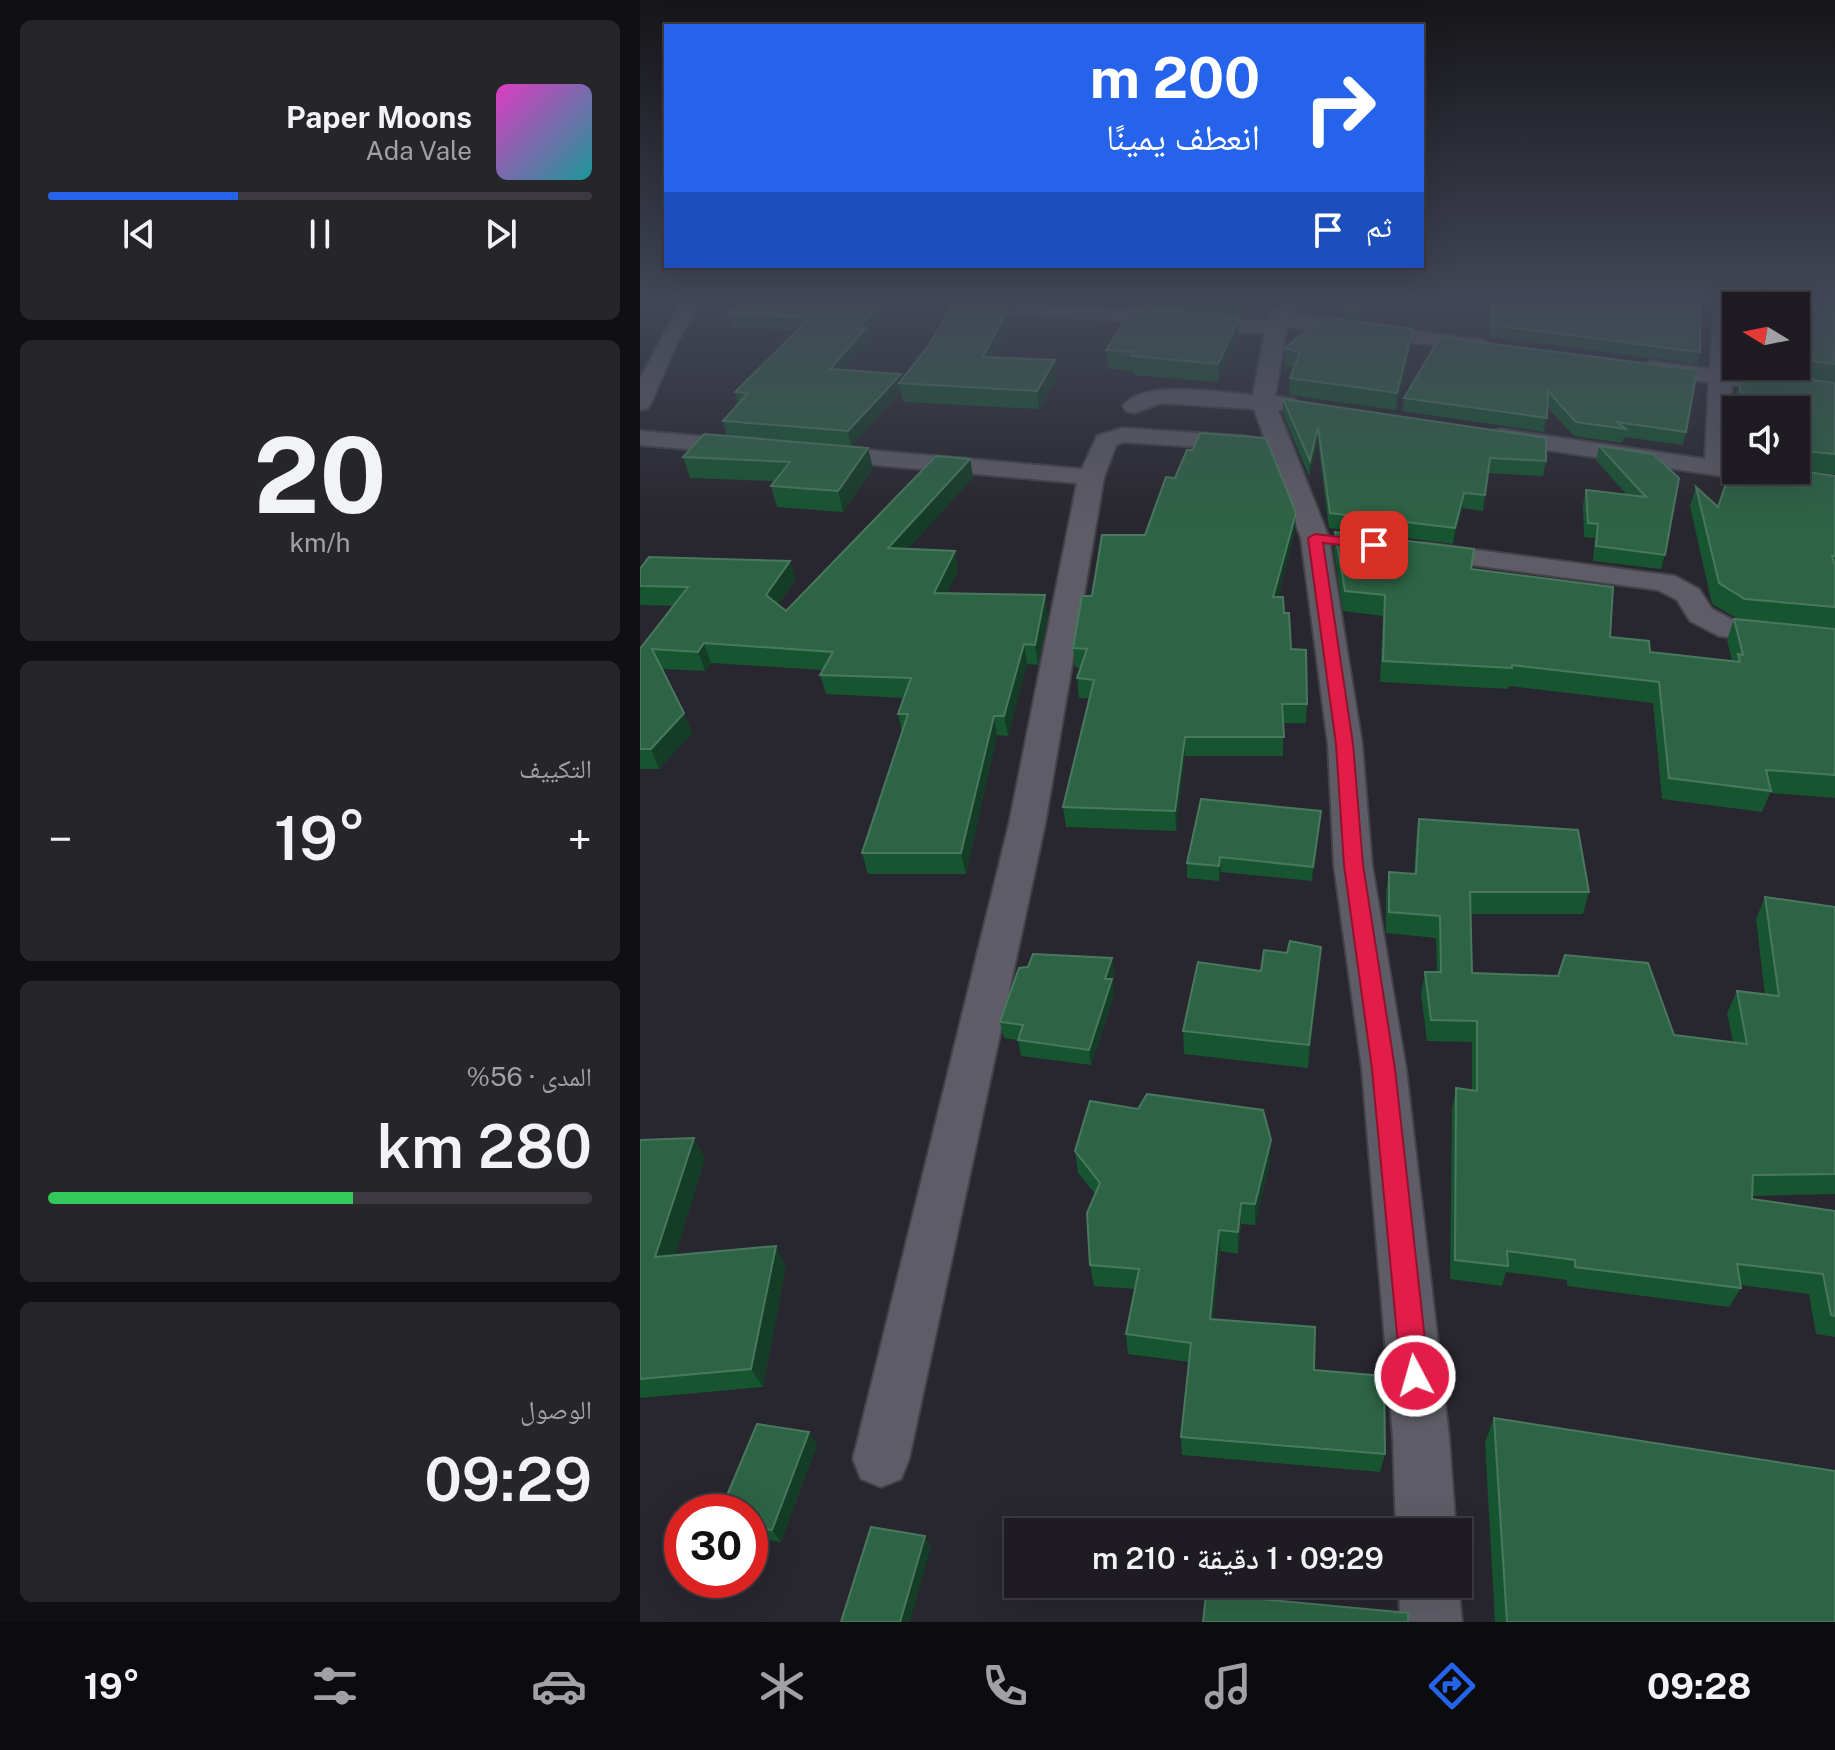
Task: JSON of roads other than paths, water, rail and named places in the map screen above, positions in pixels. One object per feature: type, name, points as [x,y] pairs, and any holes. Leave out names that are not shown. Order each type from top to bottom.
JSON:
[{"type":"street","points":[[640,403],[653,374]]},
{"type":"street","points":[[1269,374],[1263,401],[1278,445],[1330,540],[1353,865],[1384,1069],[1421,1437],[1425,1518]]},
{"type":"street","points":[[1697,374],[1722,377],[1717,467]]},
{"type":"street","points":[[1745,380],[1835,392]]},
{"type":"street","points":[[1134,406],[1142,400],[1161,396],[1263,401],[1310,408]]},
{"type":"street","points":[[1483,433],[1835,485]]},
{"type":"street","points":[[881,1459],[1027,824],[1091,477],[1106,441],[1122,435],[1278,445]]},
{"type":"street","points":[[640,438],[763,448]]},
{"type":"street","points":[[794,451],[1091,477]]},
{"type":"street","points":[[1391,547],[1665,582],[1689,595],[1700,615],[1730,630],[1835,640]]},
{"type":"street","points":[[1430,1598],[1431,1622]]}]
